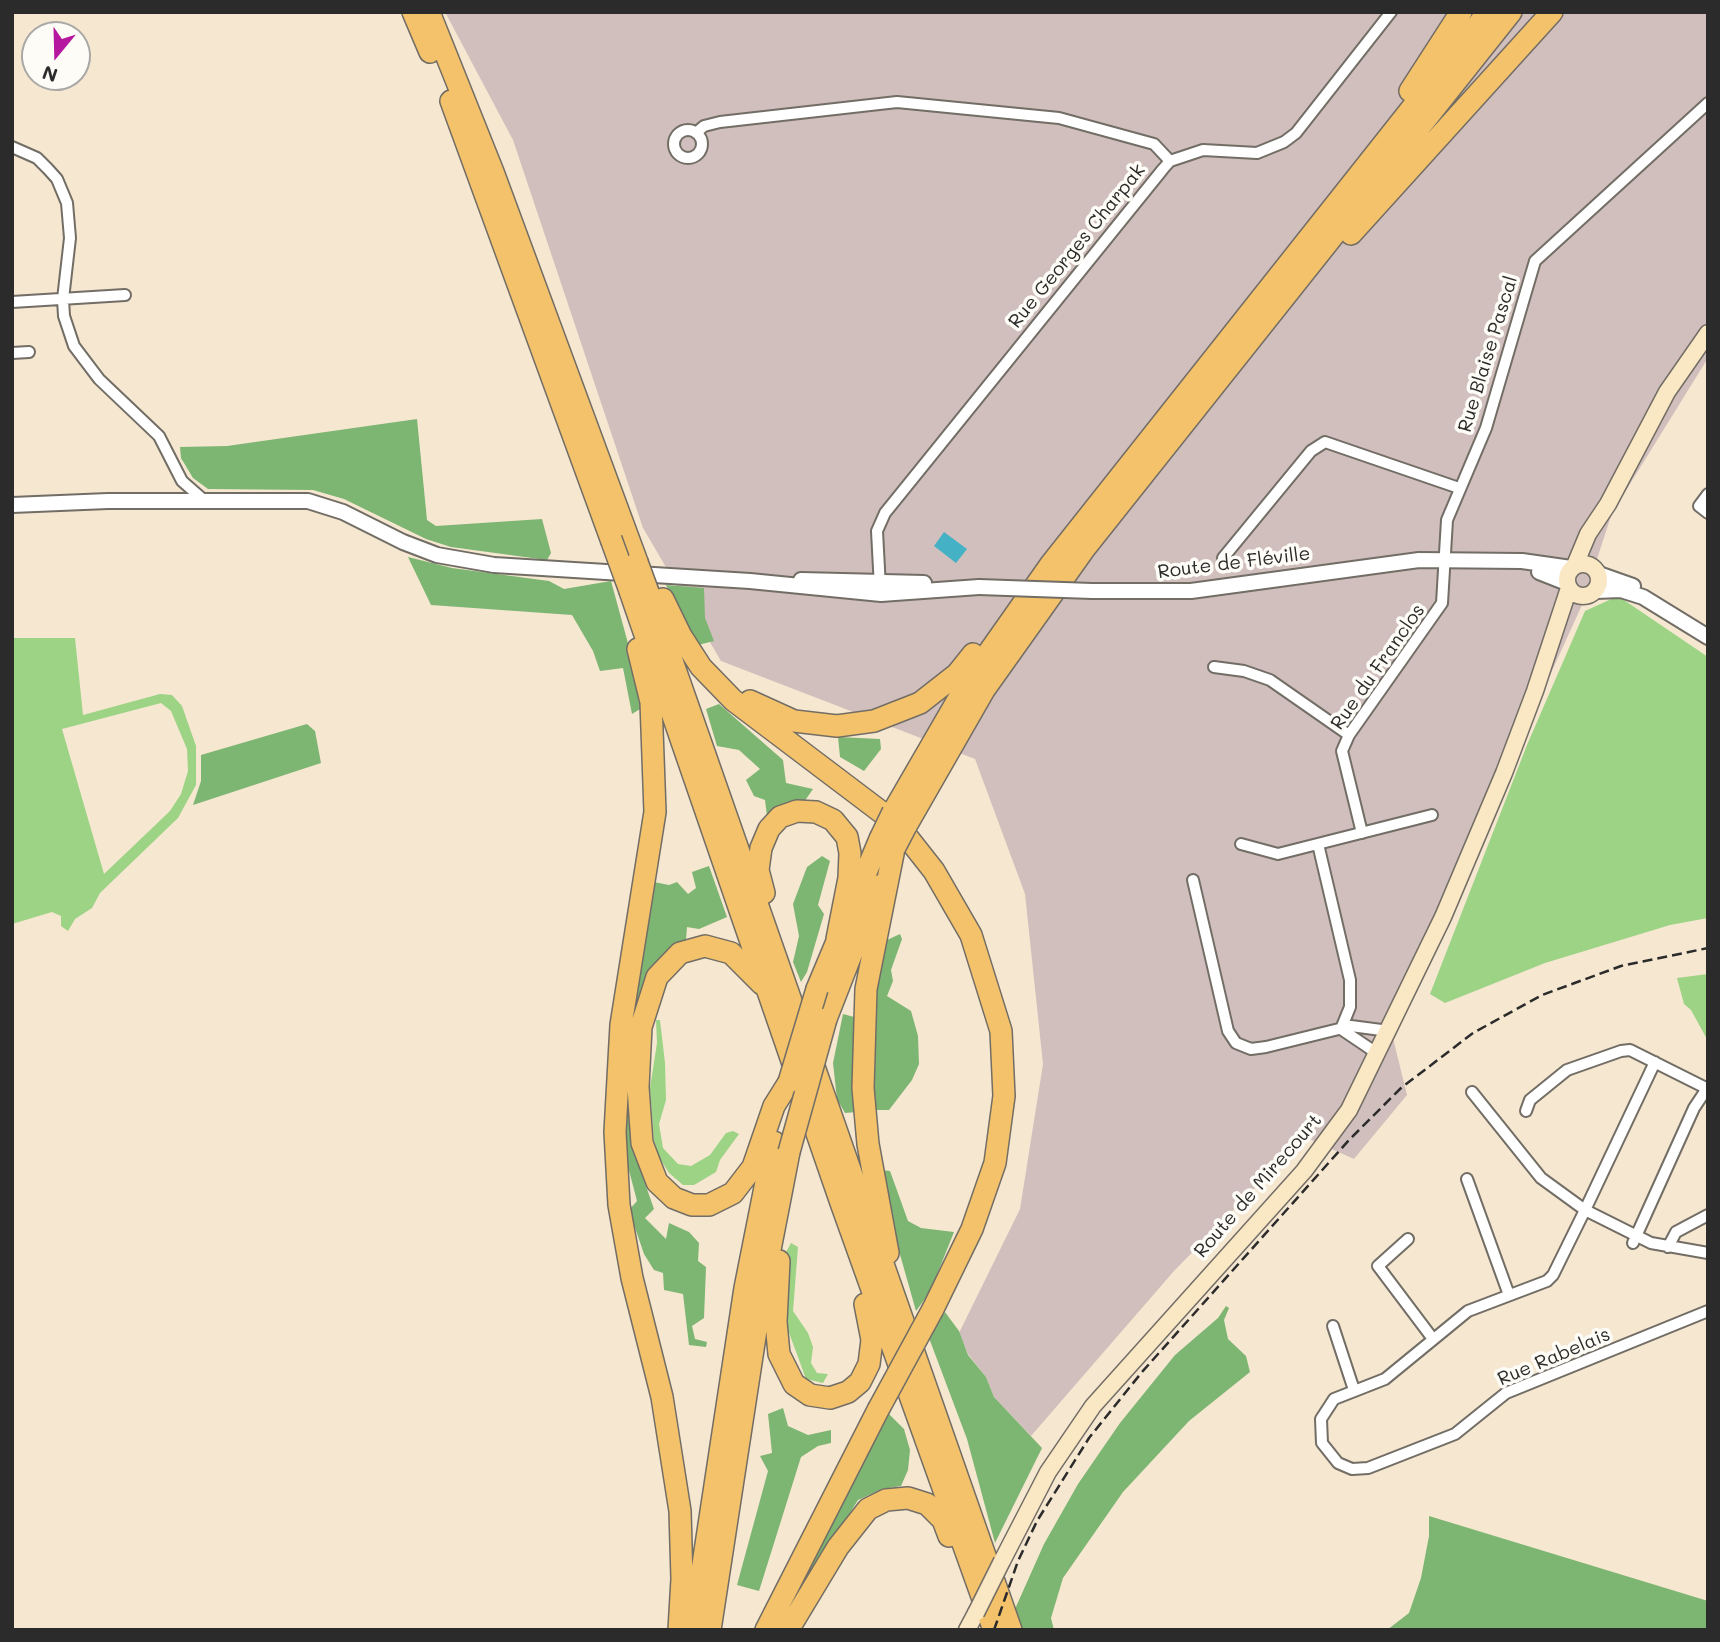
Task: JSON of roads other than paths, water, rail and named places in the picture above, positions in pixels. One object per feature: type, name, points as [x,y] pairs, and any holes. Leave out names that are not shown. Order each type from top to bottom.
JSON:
[{"type":"highway","points":[[413,12],[449,94],[611,539],[639,591],[793,1010],[1010,1630]]},
{"type":"highway","points":[[429,12],[493,172],[619,509],[642,562],[632,620],[651,702],[655,749],[655,812],[621,1025],[615,1132],[621,1217],[632,1279],[662,1397],[680,1511],[682,1579],[679,1630]]},
{"type":"highway","points":[[1293,259],[1322,210],[1418,80],[1461,12]]},
{"type":"highway","points":[[769,992],[737,958],[705,947],[680,953],[657,976],[641,1027],[638,1107],[645,1156],[657,1182],[674,1198],[692,1205],[709,1205],[726,1199],[740,1186],[753,1167],[789,1082],[817,989],[837,939],[970,679],[1027,598],[1488,12]]},
{"type":"highway","points":[[899,819],[1020,637],[1085,548],[1511,12]]},
{"type":"highway","points":[[1280,304],[1313,276],[1552,12]]},
{"type":"highway","points":[[639,591],[681,636],[701,667],[733,700],[897,824],[934,871],[971,935],[1001,1031],[1004,1096],[995,1163],[972,1229],[765,1630]]},
{"type":"highway","points":[[639,591],[769,992],[994,1630]]},
{"type":"highway","points":[[701,667],[756,705],[794,721],[837,726],[874,721],[920,703],[944,686],[1003,616],[1027,598]]},
{"type":"highway","points":[[793,1010],[758,870],[761,848],[769,829],[780,817],[797,811],[816,812],[833,820],[847,837],[849,878],[837,939]]},
{"type":"highway","points":[[710,1630],[774,1222],[789,1152],[826,1018],[887,844]]},
{"type":"highway","points":[[887,844],[866,989],[863,1088],[868,1144],[899,1317]]},
{"type":"highway","points":[[693,1630],[745,1288],[776,1113]]},
{"type":"highway","points":[[774,1222],[780,1249],[776,1335],[784,1369],[794,1384],[810,1395],[830,1398],[840,1396],[860,1382],[869,1364],[872,1340],[845,1234],[841,1200]]},
{"type":"highway","points":[[788,1630],[853,1524],[868,1509],[886,1500],[908,1498],[927,1504],[943,1520],[962,1567],[978,1586]]},
{"type":"main road","name":"Route de Mirecourt","points":[[1547,655],[1590,593],[1596,570],[1592,544],[1608,504],[1667,391],[1708,333]]},
{"type":"main road","name":"Route de Mirecourt","points":[[967,1630],[1048,1472],[1093,1406],[1304,1171],[1349,1110],[1453,893],[1517,740],[1547,655],[1548,644],[1566,603],[1571,576],[1588,534],[1608,504]]},
{"type":"main road","points":[[1590,593],[1573,593],[1571,576],[1596,570]]},
{"type":"street","name":"Rue Georges Charpak","points":[[880,588],[877,531],[885,513],[1170,161],[1203,150],[1257,153],[1284,142],[1296,132],[1391,12]]},
{"type":"street","points":[[696,133],[704,126],[720,122],[897,102],[1059,118],[1154,144],[1170,161]]},
{"type":"street","name":"Rue Blaise Pascal","points":[[1444,560],[1447,520],[1486,428],[1535,261],[1708,103]]},
{"type":"street","points":[[12,147],[37,158],[48,169],[57,179],[67,203],[70,238],[63,299],[69,335],[80,356],[159,436],[183,494]]},
{"type":"street","points":[[12,302],[125,295]]},
{"type":"street","points":[[12,353],[29,352]]},
{"type":"street","points":[[1223,558],[1311,451],[1325,442],[1459,488]]},
{"type":"street","name":"Route de Fléville","points":[[12,505],[183,494],[207,503],[298,501],[321,504],[425,551],[494,565],[880,588],[1202,590],[1389,562],[1444,560],[1507,563],[1522,561],[1571,576]]},
{"type":"street","points":[[1708,494],[1699,506],[1708,513]]},
{"type":"street","name":"Rue du Franclos","points":[[1362,833],[1342,751],[1349,735],[1438,613],[1442,603],[1444,560]]},
{"type":"street","points":[[1596,570],[1635,587],[1659,606],[1708,637]]},
{"type":"street","points":[[1590,593],[1621,590],[1659,606]]},
{"type":"street","points":[[1214,667],[1244,671],[1270,680],[1349,735]]},
{"type":"street","points":[[1241,844],[1278,854],[1432,815]]},
{"type":"street","points":[[1318,844],[1343,943],[1351,996],[1348,1017],[1341,1029]]},
{"type":"street","points":[[1193,880],[1228,1031],[1236,1043],[1251,1049],[1360,1026],[1389,1031]]},
{"type":"street","points":[[1341,1029],[1378,1054]]},
{"type":"street","points":[[1526,1111],[1530,1100],[1567,1070],[1630,1050],[1707,1087],[1634,1240]]},
{"type":"street","name":"Rue Rabelais","points":[[1655,1062],[1553,1275],[1547,1281],[1468,1311],[1385,1378],[1339,1396],[1328,1405],[1320,1430],[1322,1443],[1331,1457],[1346,1467],[1360,1470],[1455,1434],[1506,1393],[1543,1376],[1591,1361],[1708,1311]]},
{"type":"street","points":[[1472,1092],[1541,1178],[1584,1210],[1634,1240],[1708,1252]]},
{"type":"street","points":[[1467,1179],[1509,1296]]},
{"type":"street","points":[[1668,1247],[1676,1232],[1708,1215]]},
{"type":"street","points":[[1409,1239],[1378,1265],[1433,1339]]},
{"type":"street","points":[[1333,1326],[1354,1390]]},
{"type":"water","points":[[944,532],[967,549],[956,563],[934,546]]},
{"type":"railway","points":[[994,1630],[1018,1561],[1037,1521],[1089,1438],[1142,1372],[1349,1140],[1401,1088],[1473,1033],[1542,995],[1621,966],[1708,948]]}]
